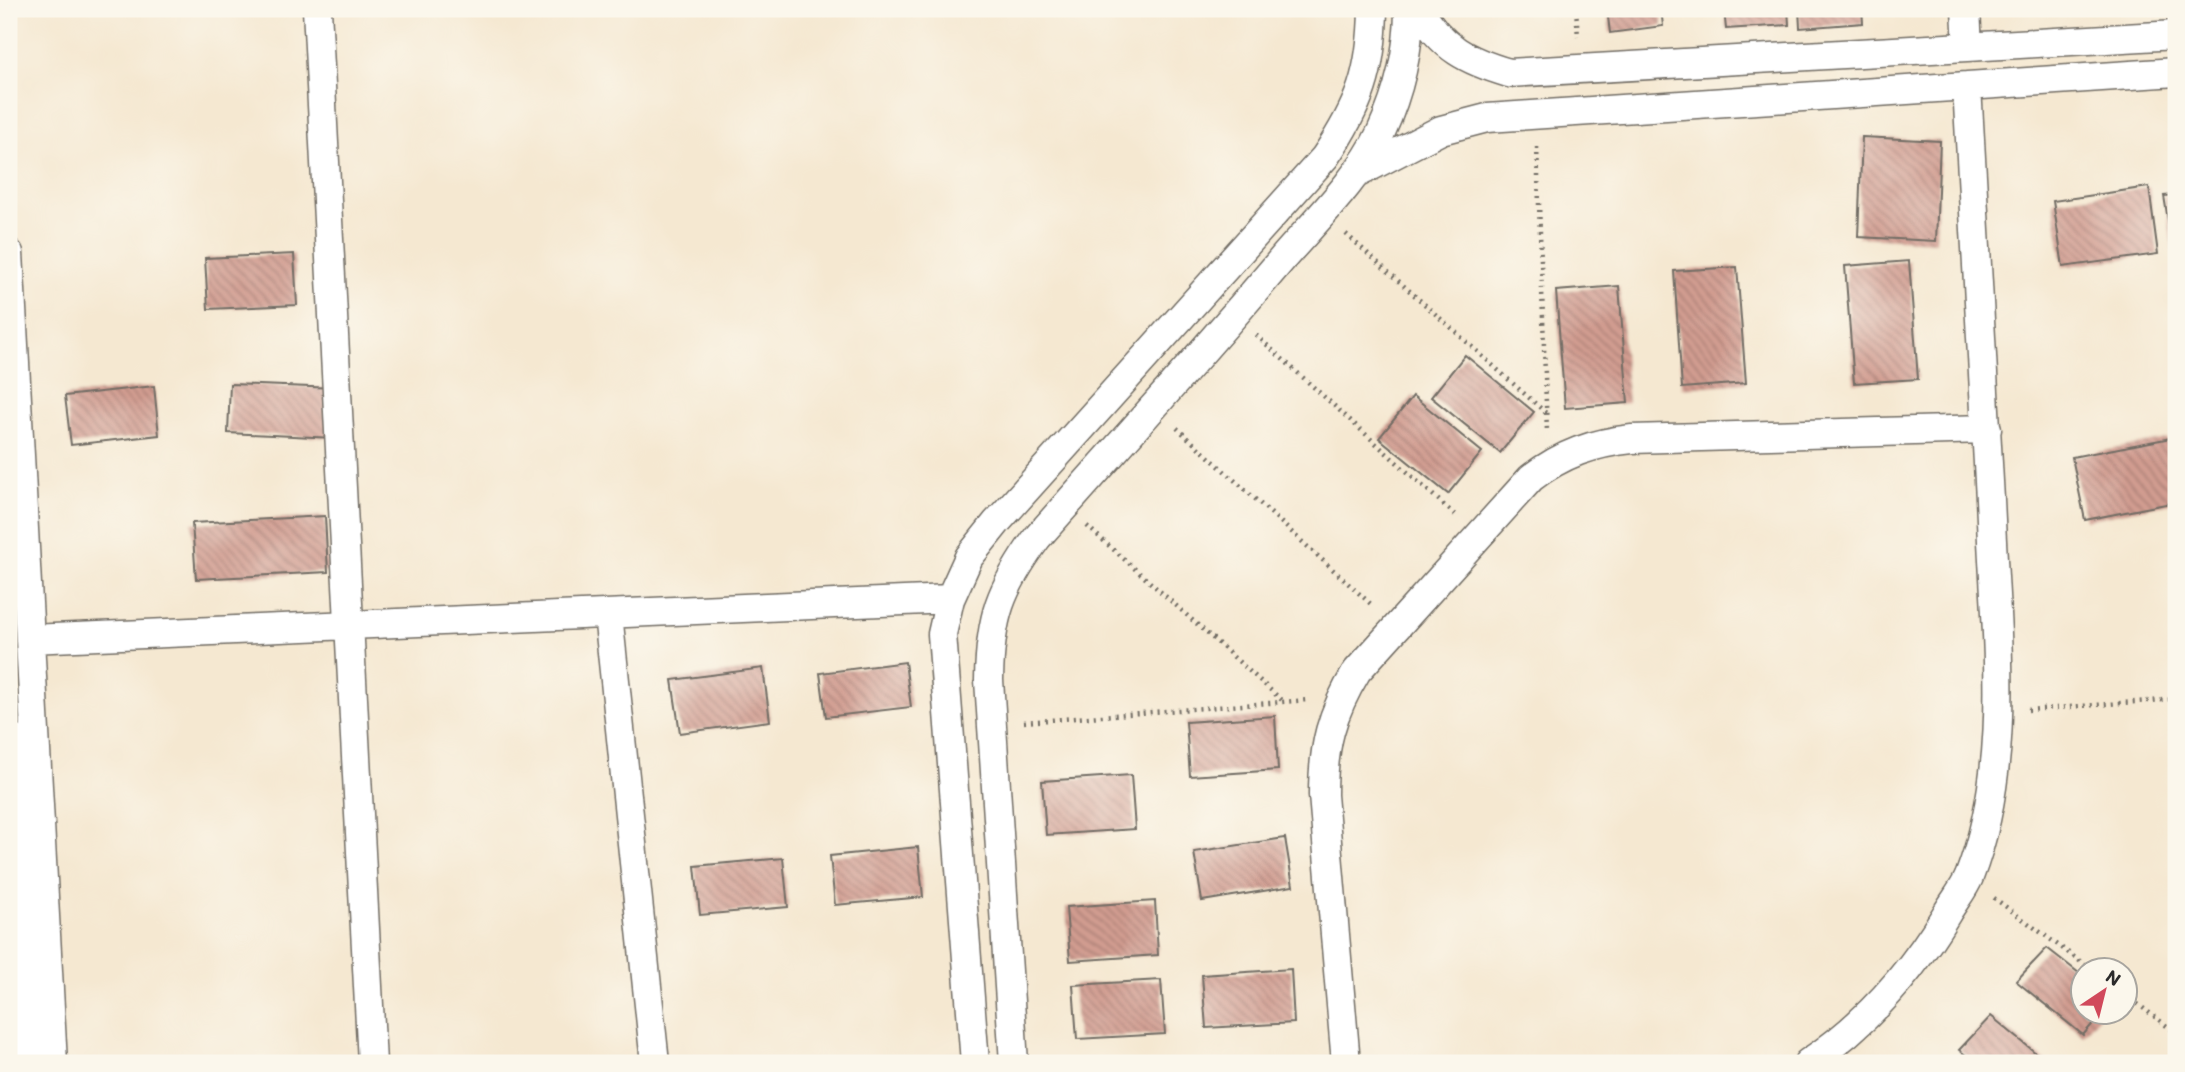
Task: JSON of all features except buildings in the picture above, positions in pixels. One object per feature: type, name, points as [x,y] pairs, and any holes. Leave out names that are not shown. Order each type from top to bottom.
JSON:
[{"type":"street","points":[[317,9],[372,1063]]},
{"type":"street","points":[[975,1063],[942,634],[950,599],[969,557],[998,522],[1325,157],[1348,123],[1364,85],[1373,46],[1373,9]]},
{"type":"street","points":[[1014,1063],[989,680],[990,642],[999,604],[1014,569],[1065,506],[1235,316],[1353,176],[1380,134],[1399,88],[1409,38],[1409,9]]},
{"type":"street","points":[[1420,9],[1449,46],[1477,64],[1509,73],[2176,34]]},
{"type":"street","points":[[1966,9],[1968,47]]},
{"type":"street","points":[[1353,176],[1441,130],[1487,118],[2176,72]]},
{"type":"street","points":[[1808,1063],[1837,1044],[1885,1000],[1925,949],[1968,878],[1995,774],[1999,712],[1987,429],[1967,86]]},
{"type":"street","points":[[9,253],[53,1063]]},
{"type":"street","points":[[1346,1063],[1323,795],[1329,729],[1341,698],[1357,671],[1531,478],[1549,463],[1603,442],[1987,429]]},
{"type":"street","points":[[30,639],[950,599]]},
{"type":"street","points":[[608,614],[655,1063]]},
{"type":"street","points":[[9,736],[27,1063]]},
{"type":"path","points":[[1536,114],[1549,463]]},
{"type":"path","points":[[1322,213],[1546,414]]},
{"type":"path","points":[[1235,316],[1478,535]]},
{"type":"path","points":[[1153,407],[1396,626]]},
{"type":"path","points":[[1065,506],[1285,702]]},
{"type":"path","points":[[992,725],[1341,698]]},
{"type":"path","points":[[1999,712],[2176,699]]},
{"type":"path","points":[[1968,878],[2072,956]]},
{"type":"path","points":[[2140,1006],[2176,1033]]}]
